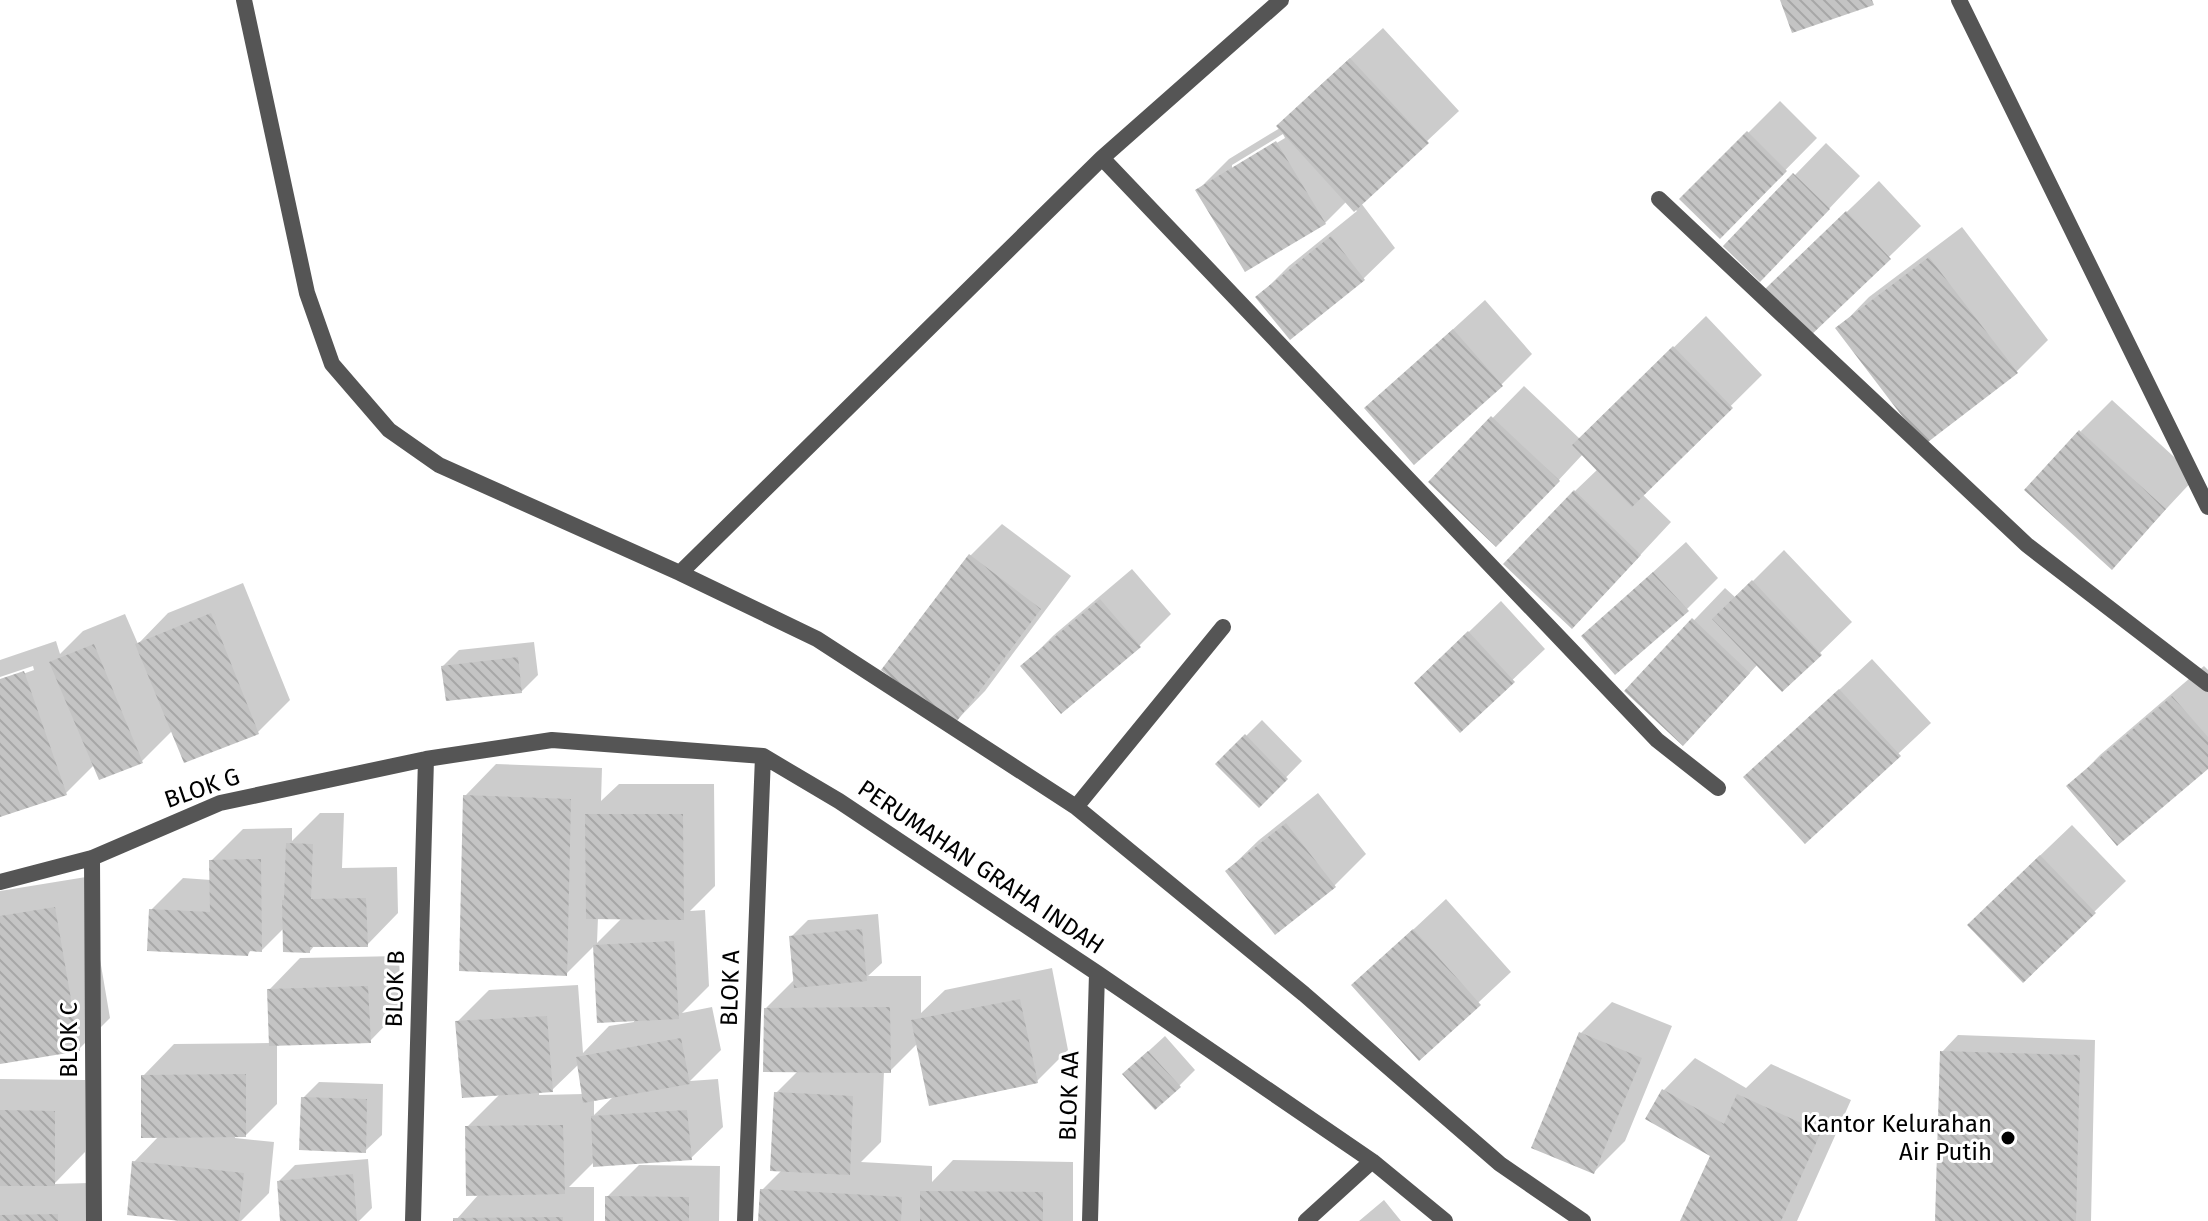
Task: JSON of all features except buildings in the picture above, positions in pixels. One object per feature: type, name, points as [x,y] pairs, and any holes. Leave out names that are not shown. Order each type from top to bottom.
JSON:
[{"type":"street","points":[[244,0],[307,293],[332,364],[389,430],[439,465],[680,573],[817,639],[1076,807],[1304,994],[1500,1164],[1583,1221]]},
{"type":"street","points":[[680,573],[1102,158],[1281,0]]},
{"type":"street","points":[[1959,0],[2208,507]]},
{"type":"street","points":[[1102,158],[1647,730],[1718,788]]},
{"type":"street","points":[[1659,199],[2027,545],[2208,684]]},
{"type":"street","points":[[1076,807],[1223,627]]},
{"type":"street","name":"PERUMAHAN GRAHA INDAH","points":[[426,759],[552,740],[763,756],[839,801],[1097,973],[1372,1161],[1445,1221]]},
{"type":"street","name":"BLOK A","points":[[745,1221],[763,756]]},
{"type":"street","name":"BLOK G","points":[[0,882],[92,858],[220,803],[426,759]]},
{"type":"street","name":"BLOK B","points":[[413,1221],[426,759]]},
{"type":"street","name":"BLOK C","points":[[92,858],[94,1221]]},
{"type":"street","name":"BLOK AA","points":[[1090,1221],[1097,973]]},
{"type":"street","points":[[1306,1221],[1372,1161]]},
{"type":"place","name":"Kantor Kelurahan Air Putih","points":[[2008,1138]]}]
